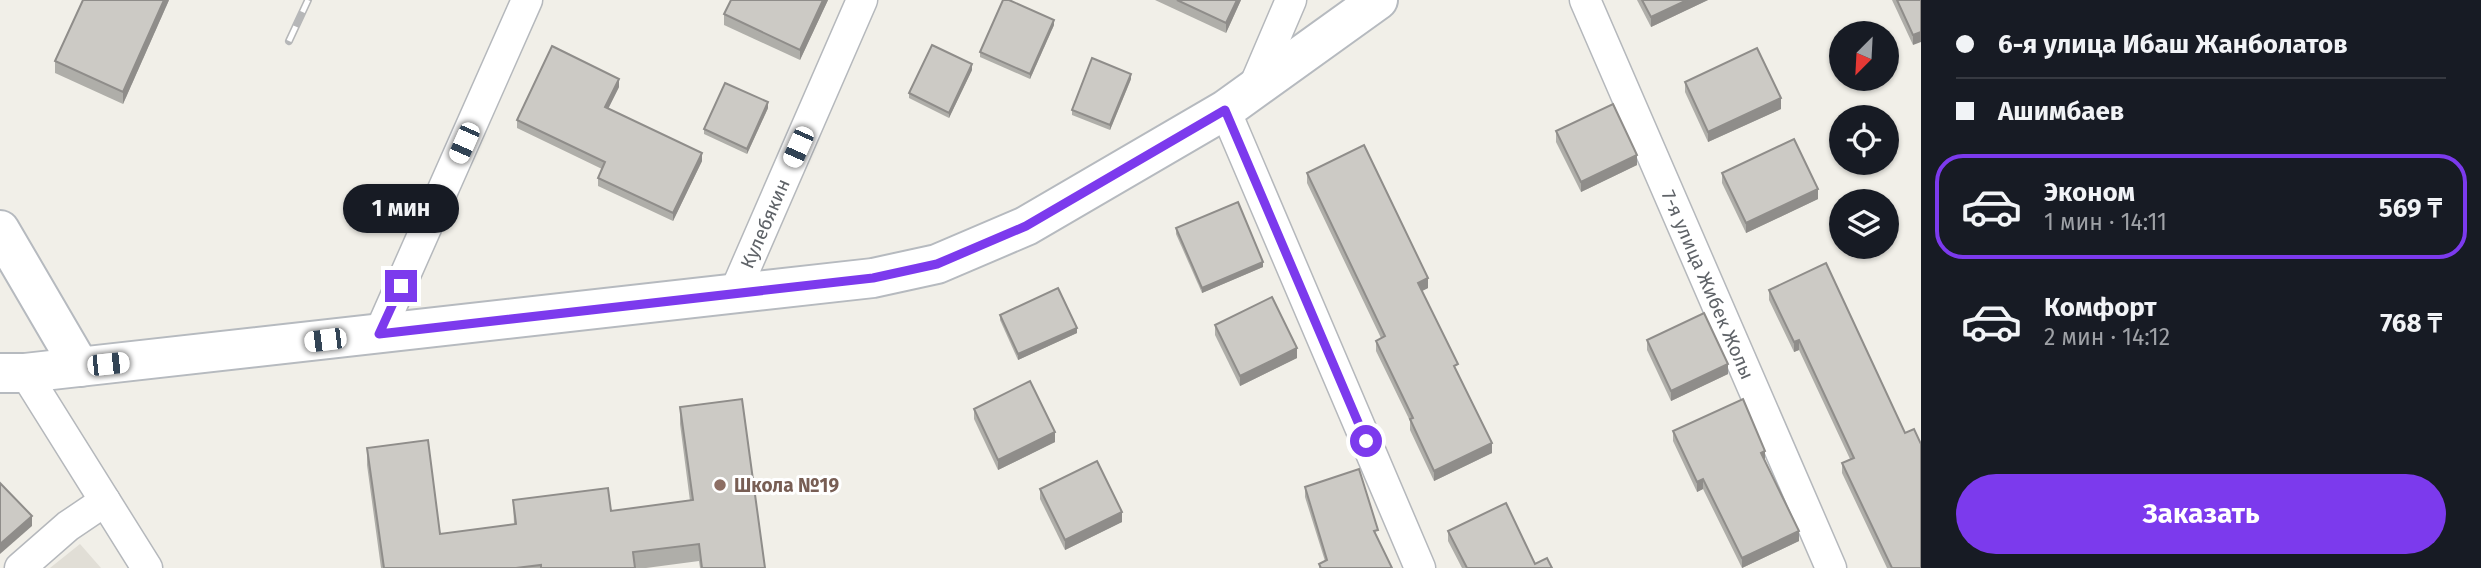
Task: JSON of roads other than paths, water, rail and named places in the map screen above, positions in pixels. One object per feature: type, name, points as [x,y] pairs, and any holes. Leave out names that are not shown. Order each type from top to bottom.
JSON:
[{"type":"street","points":[[379,334],[527,0]]},
{"type":"street","name":"Кулебякин","points":[[734,294],[862,0]]},
{"type":"street","points":[[1291,0],[1239,100],[1420,568]]},
{"type":"street","points":[[13,373],[873,278],[937,264],[1026,226],[1239,100],[1378,0]]},
{"type":"street","name":"7-я улица Жибек Жолы","points":[[1585,0],[1831,568]]},
{"type":"street","points":[[0,230],[80,367]]},
{"type":"street","points":[[13,373],[105,501],[147,568]]},
{"type":"street","points":[[20,568],[68,526],[105,501]]},
{"type":"railway","points":[[289,41],[308,0]]},
{"type":"place","name":"Школа №19","points":[[720,485]]}]
